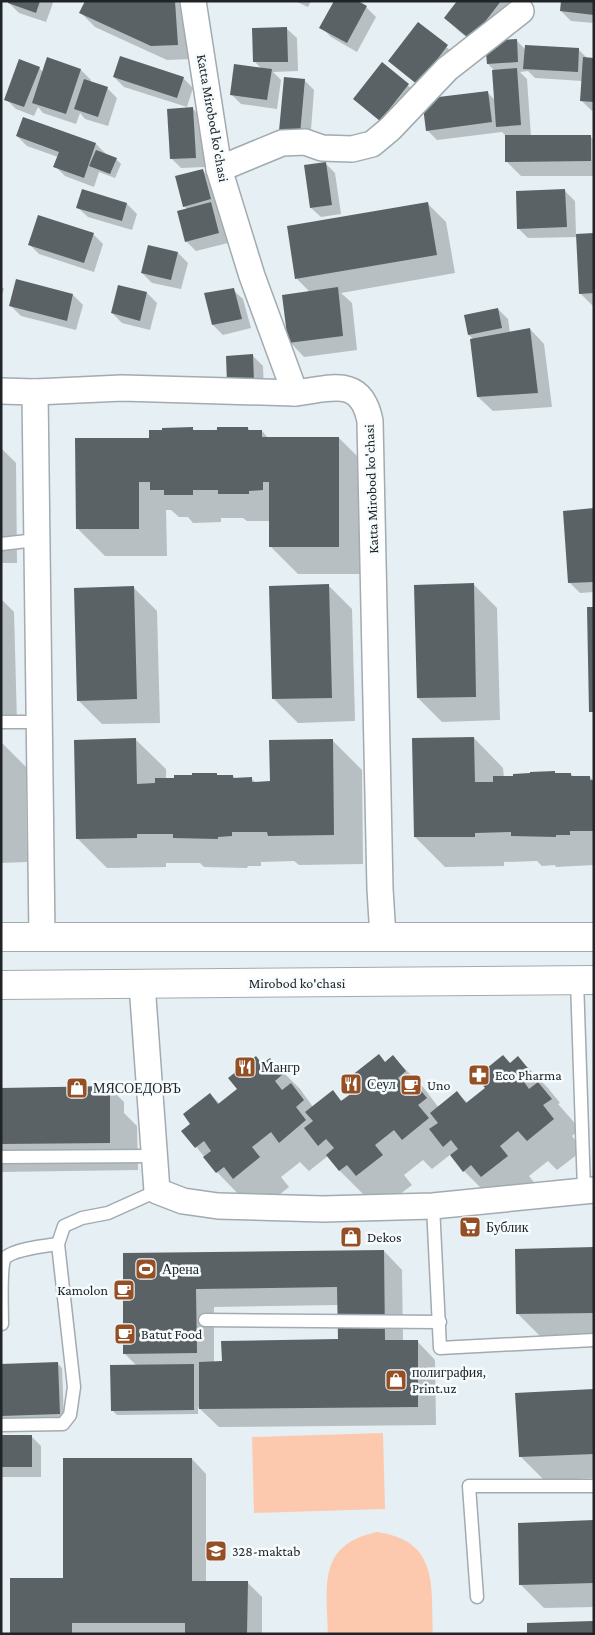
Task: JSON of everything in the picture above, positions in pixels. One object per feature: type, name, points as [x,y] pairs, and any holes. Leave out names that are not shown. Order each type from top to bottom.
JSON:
[{"type":"main road","points":[[1,937],[594,937]]},
{"type":"main road","name":"Mirobod ko'chasi","points":[[1,985],[585,980]]},
{"type":"street","name":"Katta Mirobod ko'chasi","points":[[193,1],[219,169],[252,276],[295,393],[345,388],[355,392],[363,400],[368,410],[370,421],[380,889],[383,937]]},
{"type":"street","points":[[219,169],[282,143],[305,142],[322,148],[352,149],[372,144],[390,129],[447,69],[521,11]]},
{"type":"street","points":[[1,391],[35,392],[122,388],[295,393]]},
{"type":"street","points":[[35,392],[42,937]]},
{"type":"street","points":[[142,984],[157,1191],[183,1201],[218,1206],[323,1209],[433,1206],[589,1190]]},
{"type":"lane","points":[[1,544],[36,540]]},
{"type":"lane","points":[[1,722],[39,722]]},
{"type":"lane","points":[[585,980],[589,1190]]},
{"type":"lane","points":[[1,1157],[153,1156]]},
{"type":"lane","points":[[1,1425],[62,1424],[70,1415],[74,1387],[58,1244],[64,1226],[82,1218],[108,1213],[157,1191]]},
{"type":"lane","points":[[433,1206],[440,1348],[594,1340]]},
{"type":"lane","points":[[2,1324],[2,1263],[6,1258],[17,1252],[58,1244]]},
{"type":"lane","points":[[205,1320],[440,1322]]},
{"type":"lane","points":[[477,1597],[469,1486],[594,1486]]},
{"type":"shaded area","points":[[383,1433],[385,1509],[254,1513],[252,1437]]},
{"type":"shaded area","points":[[377,1532],[397,1537],[412,1545],[421,1555],[428,1568],[431,1583],[433,1634],[328,1634],[327,1584],[335,1557],[344,1547],[358,1538]]},
{"type":"building","points":[[8,1],[40,1],[36,13],[8,3]]},
{"type":"building","points":[[85,1],[175,1],[178,45],[151,46],[79,13]]},
{"type":"building","points":[[334,1],[358,1],[367,6],[347,43],[319,28]]},
{"type":"building","points":[[457,1],[501,1],[471,40],[444,18]]},
{"type":"building","points":[[561,1],[594,1],[594,15],[560,11]]},
{"type":"building","points":[[418,22],[448,45],[418,85],[388,61]]},
{"type":"building","points":[[287,27],[288,62],[253,62],[252,28]]},
{"type":"building","points":[[517,39],[518,62],[487,64],[485,41]]},
{"type":"building","points":[[525,45],[579,48],[578,72],[523,69]]},
{"type":"building","points":[[120,56],[184,77],[177,98],[113,77]]},
{"type":"building","points":[[47,57],[81,69],[66,114],[32,103]]},
{"type":"building","points":[[583,57],[594,58],[594,102],[580,101]]},
{"type":"building","points":[[19,59],[40,67],[24,107],[4,100]]},
{"type":"building","points":[[382,62],[409,84],[380,121],[353,99]]},
{"type":"building","points":[[234,64],[272,69],[267,100],[230,95]]},
{"type":"building","points":[[517,68],[521,125],[496,127],[492,70]]},
{"type":"building","points":[[284,77],[305,79],[300,134],[279,131]]},
{"type":"building","points":[[84,79],[108,87],[98,117],[74,109]]},
{"type":"building","points":[[488,91],[492,122],[426,131],[422,99]]},
{"type":"building","points":[[193,107],[196,158],[170,159],[167,109]]},
{"type":"building","points":[[23,117],[96,143],[84,178],[53,167],[59,152],[16,136]]},
{"type":"building","points":[[505,135],[591,135],[591,161],[505,162]]},
{"type":"building","points":[[96,150],[117,158],[110,174],[89,166]]},
{"type":"building","points":[[326,162],[332,205],[310,208],[304,165]]},
{"type":"building","points":[[203,169],[211,199],[183,207],[175,176]]},
{"type":"building","points":[[82,189],[127,203],[122,221],[76,208]]},
{"type":"building","points":[[565,189],[567,227],[517,229],[516,191]]},
{"type":"building","points":[[211,202],[219,233],[185,242],[177,211]]},
{"type":"building","points":[[428,202],[437,255],[295,279],[287,226]]},
{"type":"building","points":[[38,215],[94,233],[84,263],[28,245]]},
{"type":"building","points":[[594,233],[594,293],[579,294],[576,234]]},
{"type":"building","points":[[148,245],[178,252],[171,280],[141,273]]},
{"type":"building","points":[[16,279],[73,294],[67,321],[9,306]]},
{"type":"building","points":[[118,285],[147,292],[140,321],[111,313]]},
{"type":"building","points":[[338,287],[343,336],[288,343],[282,295]]},
{"type":"building","points":[[234,288],[242,319],[212,325],[204,293]]},
{"type":"building","points":[[498,308],[502,328],[468,335],[464,315]]},
{"type":"building","points":[[530,328],[538,393],[477,397],[470,339]]},
{"type":"building","points":[[253,354],[254,382],[227,384],[226,356]]},
{"type":"building","points":[[193,427],[193,430],[217,430],[217,427],[248,427],[248,430],[262,430],[262,437],[339,437],[339,547],[269,547],[269,482],[263,482],[263,490],[249,491],[249,494],[218,494],[218,490],[193,490],[193,495],[164,495],[164,490],[150,490],[150,482],[139,482],[139,529],[76,529],[75,438],[149,438],[149,430]]},
{"type":"building","points":[[594,508],[594,582],[568,583],[563,511]]},
{"type":"building","points":[[474,583],[476,697],[417,698],[414,585]]},
{"type":"building","points":[[329,584],[332,698],[272,699],[269,586]]},
{"type":"building","points":[[134,586],[137,699],[77,701],[74,588]]},
{"type":"building","points":[[587,607],[594,607],[594,712],[589,712]]},
{"type":"building","points":[[474,737],[475,782],[493,782],[493,776],[513,776],[513,774],[530,772],[555,771],[555,773],[571,773],[571,776],[590,776],[590,780],[594,780],[594,831],[570,831],[570,835],[556,835],[556,837],[511,836],[511,832],[475,833],[475,837],[414,837],[412,738]]},
{"type":"building","points":[[136,738],[137,784],[155,783],[155,778],[174,778],[174,775],[192,775],[192,773],[217,773],[217,775],[233,775],[233,778],[252,777],[252,782],[270,781],[269,740],[333,739],[334,835],[268,836],[267,832],[232,832],[232,836],[218,837],[218,839],[173,838],[173,834],[137,834],[137,838],[76,839],[74,740]]},
{"type":"building","points":[[379,1054],[385,1062],[393,1055],[406,1071],[398,1078],[405,1088],[413,1081],[427,1098],[418,1105],[429,1118],[402,1140],[394,1130],[375,1145],[383,1155],[356,1176],[347,1165],[339,1171],[326,1155],[334,1148],[326,1139],[318,1146],[304,1128],[313,1121],[305,1112],[333,1090],[341,1101],[360,1087],[351,1076]]},
{"type":"building","points":[[503,1055],[510,1063],[518,1056],[531,1072],[522,1079],[529,1089],[538,1082],[552,1099],[543,1105],[554,1119],[527,1141],[518,1131],[500,1146],[508,1156],[481,1177],[471,1165],[463,1172],[450,1155],[458,1149],[451,1140],[443,1147],[429,1129],[438,1123],[430,1113],[457,1091],[466,1103],[485,1088],[476,1077]]},
{"type":"building","points":[[256,1056],[262,1064],[270,1058],[283,1074],[275,1081],[282,1090],[291,1083],[304,1100],[296,1107],[306,1120],[279,1143],[271,1132],[252,1147],[260,1157],[233,1179],[224,1167],[216,1173],[203,1157],[211,1151],[204,1141],[195,1148],[181,1131],[190,1124],[183,1114],[210,1093],[218,1104],[237,1089],[228,1078]]},
{"type":"building","points":[[110,1086],[110,1143],[1,1144],[1,1088]]},
{"type":"building","points":[[594,1247],[594,1313],[516,1314],[515,1249]]},
{"type":"building","points":[[384,1250],[385,1340],[418,1340],[418,1407],[199,1409],[199,1362],[222,1361],[221,1341],[338,1339],[337,1287],[196,1289],[197,1353],[123,1354],[123,1253]]},
{"type":"building","points":[[58,1362],[60,1414],[1,1416],[1,1364]]},
{"type":"building","points":[[194,1364],[194,1410],[111,1411],[110,1365]]},
{"type":"building","points":[[594,1389],[594,1454],[519,1457],[515,1393]]},
{"type":"building","points":[[1,1435],[32,1435],[32,1467],[1,1467]]},
{"type":"building","points":[[63,1458],[192,1458],[192,1581],[248,1581],[247,1634],[185,1634],[185,1623],[72,1623],[72,1634],[10,1634],[10,1578],[63,1578]]},
{"type":"building","points":[[594,1520],[594,1583],[519,1585],[518,1523]]},
{"type":"building","points":[[593,1621],[593,1634],[527,1634],[527,1623]]},
{"type":"place","name":"Мангр","points":[[245,1067]]},
{"type":"place","name":"Eco Pharma","points":[[479,1075]]},
{"type":"place","name":"Сеул","points":[[351,1084]]},
{"type":"place","name":"Uno","points":[[411,1085]]},
{"type":"place","name":"МЯСОЕДОВЪ","points":[[77,1088]]},
{"type":"place","name":"Бублик","points":[[470,1227]]},
{"type":"place","name":"Dekos","points":[[351,1237]]},
{"type":"place","name":"Арена","points":[[146,1269]]},
{"type":"place","name":"Kamolon","points":[[124,1290]]},
{"type":"place","name":"Batut Food","points":[[125,1334]]},
{"type":"place","name":"полиграфия, Print.uz","points":[[396,1380]]},
{"type":"place","name":"328-maktab","points":[[216,1551]]}]
